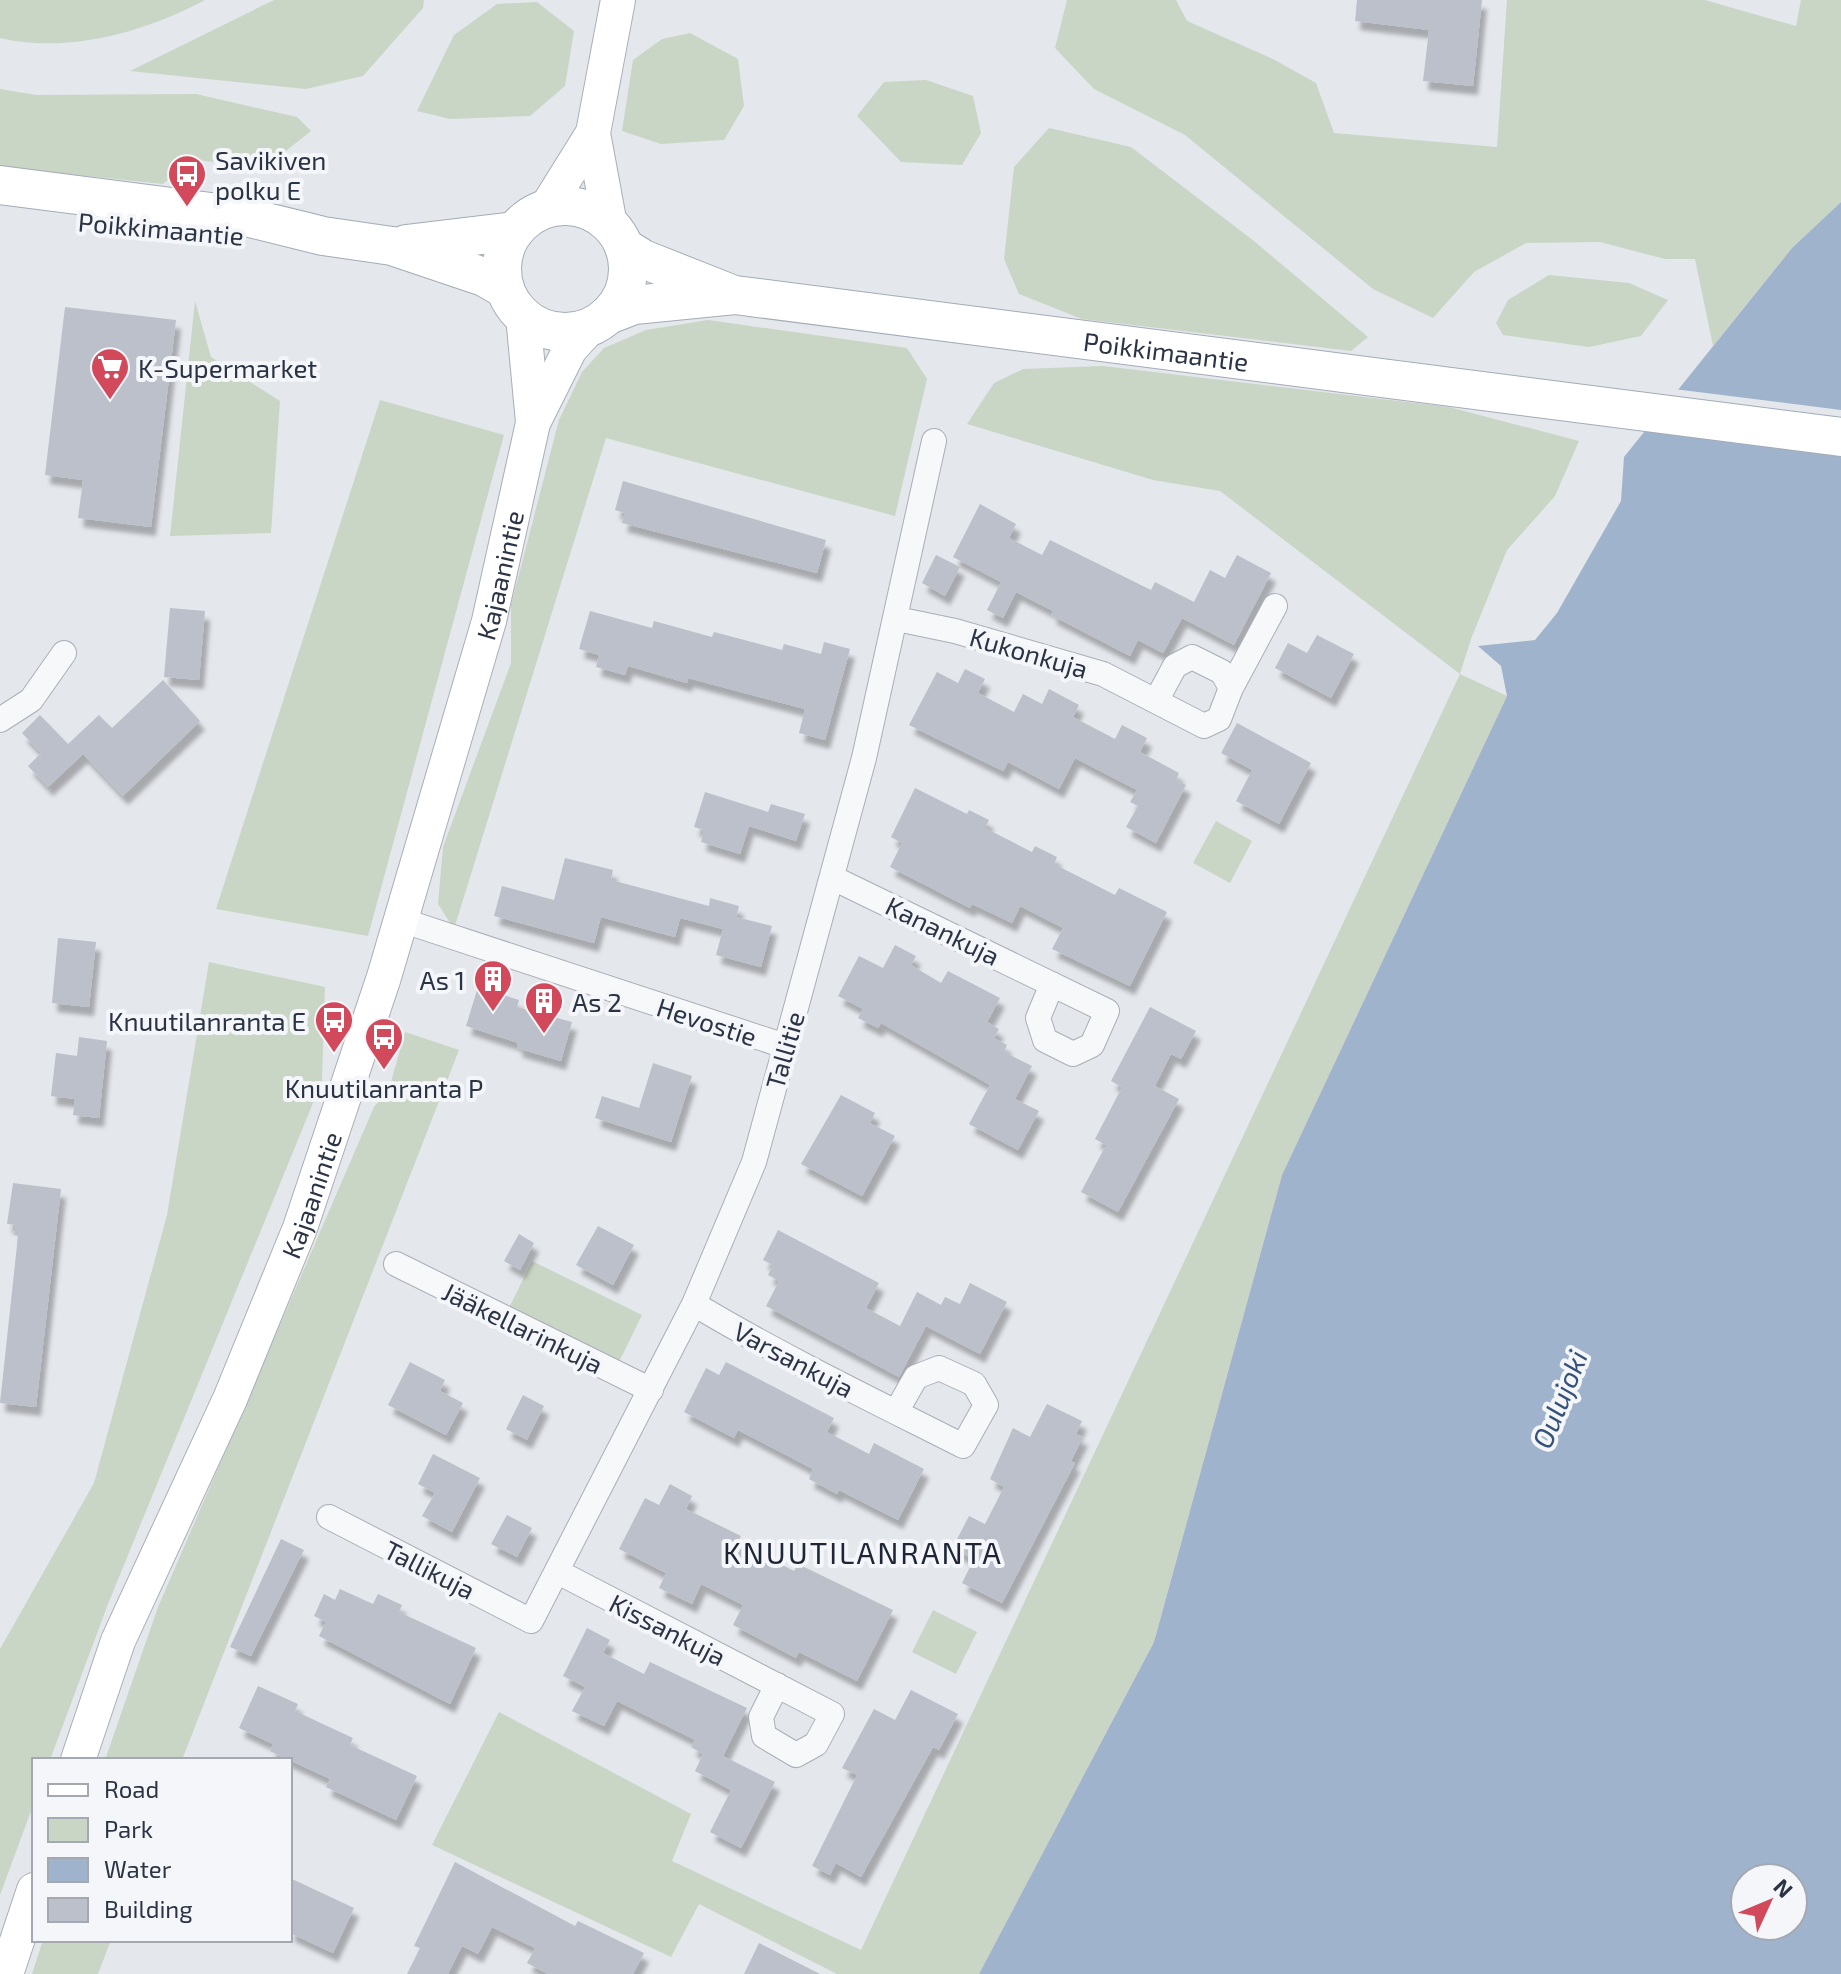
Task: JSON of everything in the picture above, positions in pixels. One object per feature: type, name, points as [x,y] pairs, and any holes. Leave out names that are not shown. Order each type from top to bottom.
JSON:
[{"type":"main road","points":[[593,133],[504,255],[514,302],[555,331],[599,321],[626,283],[593,133],[618,0]]},
{"type":"main road","name":"Poikkimaantie","points":[[0,185],[242,216],[323,236],[392,246],[484,277],[514,302]]},
{"type":"main road","points":[[530,220],[579,208],[617,236]]},
{"type":"main road","name":"Poikkimaantie","points":[[0,212],[208,234],[323,236]]},
{"type":"main road","name":"Poikkimaantie","points":[[392,246],[485,238],[530,220]]},
{"type":"main road","name":"Poikkimaantie","points":[[617,236],[643,259],[735,295]]},
{"type":"main road","name":"Poikkimaantie","points":[[599,321],[634,305],[735,295],[1841,437]]},
{"type":"main road","name":"Kajaanintie","points":[[514,302],[533,423]]},
{"type":"main road","name":"Kajaanintie","points":[[79,1758],[118,1641],[230,1399],[300,1228],[401,920],[489,621],[533,423],[570,349],[599,321]]},
{"type":"main road","points":[[6,1974],[32,1896]]},
{"type":"street","name":"Tallitie","points":[[531,1621],[694,1304],[754,1162],[833,878],[897,619],[934,441]]},
{"type":"street","points":[[1231,688],[1275,606]]},
{"type":"street","name":"Kukonkuja","points":[[897,619],[955,631],[1103,674],[1204,726],[1219,719],[1231,688]]},
{"type":"street","points":[[0,720],[31,700],[64,653]]},
{"type":"street","points":[[1156,701],[1175,666],[1192,657],[1222,672],[1231,688]]},
{"type":"street","name":"Kanankuja","points":[[833,878],[1052,984]]},
{"type":"street","name":"Hevostie","points":[[401,920],[785,1046]]},
{"type":"street","name":"Jääkellarinkuja","points":[[396,1264],[651,1390]]},
{"type":"street","name":"Varsankuja","points":[[694,1304],[748,1336],[896,1412]]},
{"type":"street","name":"Tallikuja","points":[[329,1517],[531,1621]]},
{"type":"street","name":"Kissankuja","points":[[558,1572],[777,1685]]},
{"type":"green space","points":[[0,0],[205,0],[132,30],[106,37],[52,43],[0,38]]},
{"type":"green space","points":[[274,0],[424,0],[423,8],[363,76],[306,89],[130,71]]},
{"type":"green space","points":[[1067,0],[1176,0],[1187,21],[1273,59],[1316,83],[1334,133],[1497,147],[1507,0],[1705,0],[1796,26],[1801,0],[1841,0],[1841,202],[1792,248],[1713,346],[1695,259],[1665,259],[1600,242],[1526,243],[1474,272],[1433,318],[1373,289],[1185,135],[1094,89],[1055,48]]},
{"type":"green space","points":[[537,2],[574,31],[565,86],[530,116],[450,119],[417,111],[454,35],[497,4]]},
{"type":"green space","points":[[690,33],[738,59],[744,106],[724,140],[661,144],[622,131],[633,60],[662,39]]},
{"type":"green space","points":[[926,80],[973,96],[981,133],[962,165],[901,162],[857,116],[884,82]]},
{"type":"green space","points":[[0,89],[36,95],[196,94],[297,117],[311,131],[263,169],[191,159],[163,184],[0,167]]},
{"type":"green space","points":[[1049,128],[1131,147],[1254,241],[1368,337],[1351,351],[1082,319],[1019,294],[1004,259],[1014,167]]},
{"type":"green space","points":[[1549,275],[1629,283],[1668,300],[1641,336],[1589,347],[1503,335],[1496,323],[1508,300]]},
{"type":"green space","points":[[195,301],[211,357],[280,401],[271,533],[170,536]]},
{"type":"green space","points":[[708,320],[907,348],[927,379],[895,516],[606,438],[454,929],[438,904],[443,847],[511,663],[511,605],[559,420],[582,372],[604,348],[646,330]]},
{"type":"green space","points":[[1103,366],[1449,407],[1579,441],[1555,496],[1507,550],[1460,674],[1220,491],[1153,480],[967,424],[994,383],[1023,369]]},
{"type":"green space","points":[[380,400],[504,435],[368,936],[216,909]]},
{"type":"green space","points":[[1460,674],[1507,696],[1282,1175],[1154,1642],[979,1974],[837,1974],[699,1904],[671,1957],[432,1845],[499,1712],[691,1814],[672,1861],[861,1950]]},
{"type":"green space","points":[[1216,821],[1252,841],[1230,883],[1193,863]]},
{"type":"green space","points":[[209,962],[325,987],[322,1081],[108,1604],[51,1758],[32,1758],[32,1808],[0,1895],[0,1649],[94,1483],[167,1215]]},
{"type":"green space","points":[[405,1032],[459,1050],[183,1758],[106,1758],[158,1607],[374,1107],[389,1089]]},
{"type":"green space","points":[[532,1261],[642,1315],[619,1362],[509,1308]]},
{"type":"green space","points":[[933,1610],[977,1632],[956,1674],[912,1652]]},
{"type":"green space","points":[[42,1942],[110,1942],[98,1974],[32,1974]]},
{"type":"water","name":"Oulujoki","points":[[1841,202],[1841,1974],[979,1974],[1154,1642],[1282,1175],[1507,696],[1501,666],[1478,646],[1535,640],[1557,613],[1621,501],[1624,457],[1792,248]]},
{"type":"pier","points":[[1674,389],[1841,410],[1841,437],[1654,413]]},
{"type":"building","points":[[1357,0],[1482,0],[1473,86],[1423,81],[1429,30],[1355,21]]},
{"type":"building","name":"K-Supermarket","points":[[65,307],[176,320],[151,527],[78,518],[83,480],[45,475]]},
{"type":"building","points":[[623,481],[826,540],[817,573],[622,523],[625,513],[615,510]]},
{"type":"building","points":[[980,504],[1016,524],[1009,538],[1042,555],[1050,540],[1151,590],[1155,582],[1194,602],[1210,570],[1225,578],[1237,555],[1271,573],[1234,645],[1182,618],[1163,653],[1138,640],[1130,656],[1051,615],[1053,611],[1016,592],[1003,618],[987,610],[1001,582],[953,557]]},
{"type":"building","points":[[936,555],[960,567],[945,596],[922,583]]},
{"type":"building","points":[[170,608],[205,611],[199,680],[164,677]]},
{"type":"building","points":[[590,611],[652,628],[654,621],[712,637],[714,632],[782,650],[784,644],[821,654],[824,642],[850,649],[825,740],[799,733],[805,709],[688,678],[687,683],[628,666],[625,675],[596,667],[599,655],[579,649]]},
{"type":"building","points":[[1317,635],[1354,654],[1331,698],[1275,668],[1288,643],[1307,653]]},
{"type":"building","points":[[965,669],[985,679],[978,693],[1014,712],[1023,694],[1042,704],[1049,689],[1079,705],[1073,717],[1115,739],[1122,725],[1147,738],[1140,752],[1179,773],[1176,780],[1186,785],[1156,843],[1126,827],[1138,806],[1130,802],[1137,790],[1075,758],[1059,789],[1008,762],[1003,771],[909,725],[937,672],[958,683]]},
{"type":"building","points":[[163,680],[200,721],[123,796],[83,754],[48,787],[28,766],[41,753],[22,733],[40,715],[68,744],[99,715],[112,728]]},
{"type":"building","points":[[1237,723],[1311,763],[1279,824],[1236,801],[1252,770],[1221,753]]},
{"type":"building","points":[[915,788],[967,814],[969,810],[989,820],[985,828],[1032,852],[1035,846],[1057,857],[1054,864],[1115,895],[1119,888],[1167,912],[1130,986],[1052,949],[1063,928],[1020,906],[1012,923],[972,904],[970,908],[890,867],[902,843],[891,837]]},
{"type":"building","points":[[705,792],[768,812],[771,804],[805,814],[796,841],[749,826],[740,854],[701,842],[704,830],[694,827]]},
{"type":"building","points":[[565,858],[613,870],[611,880],[709,906],[710,898],[739,906],[736,917],[772,926],[761,967],[716,955],[723,929],[680,918],[675,937],[601,917],[594,943],[494,916],[502,886],[554,900]]},
{"type":"building","points":[[58,938],[96,942],[89,1007],[52,1003]]},
{"type":"building","points":[[895,945],[916,956],[911,965],[941,983],[948,971],[1000,998],[987,1022],[999,1029],[994,1038],[1007,1045],[1004,1052],[1032,1066],[1015,1099],[1039,1111],[1018,1150],[969,1124],[990,1085],[881,1023],[878,1028],[858,1018],[863,1009],[838,996],[859,956],[883,968]]},
{"type":"building","points":[[478,987],[519,1000],[517,1007],[572,1022],[561,1061],[517,1048],[518,1043],[466,1026]]},
{"type":"building","points":[[1150,1007],[1196,1031],[1181,1059],[1171,1054],[1155,1086],[1179,1099],[1118,1212],[1081,1192],[1106,1145],[1095,1139],[1122,1087],[1111,1081]]},
{"type":"building","points":[[79,1037],[107,1041],[99,1118],[73,1115],[75,1099],[51,1096],[56,1053],[77,1056]]},
{"type":"building","points":[[653,1063],[692,1076],[671,1142],[595,1118],[602,1096],[639,1108]]},
{"type":"building","points":[[841,1095],[875,1113],[870,1123],[895,1136],[862,1196],[801,1164]]},
{"type":"building","points":[[13,1183],[61,1189],[36,1407],[0,1403],[18,1236],[14,1235],[16,1225],[7,1224]]},
{"type":"building","points":[[598,1226],[634,1245],[613,1285],[576,1265]]},
{"type":"building","points":[[778,1230],[879,1283],[866,1308],[900,1326],[917,1292],[941,1305],[945,1297],[960,1304],[970,1283],[1007,1302],[980,1354],[926,1326],[899,1377],[766,1306],[779,1281],[768,1275],[773,1265],[763,1260]]},
{"type":"building","points":[[519,1234],[534,1243],[520,1270],[504,1261]]},
{"type":"building","points":[[410,1362],[445,1380],[440,1391],[463,1403],[446,1435],[388,1405]]},
{"type":"building","points":[[726,1362],[834,1418],[827,1432],[869,1454],[874,1443],[924,1469],[898,1520],[839,1490],[837,1494],[809,1479],[813,1469],[738,1430],[734,1438],[684,1412],[706,1368],[719,1375]]},
{"type":"building","points":[[523,1395],[544,1406],[527,1440],[506,1429]]},
{"type":"building","points":[[1047,1404],[1082,1421],[1076,1434],[1083,1437],[1071,1461],[1075,1463],[1002,1603],[962,1583],[974,1559],[952,1549],[969,1516],[985,1524],[1004,1487],[990,1479],[1013,1428],[1030,1437]]},
{"type":"building","points":[[433,1454],[480,1478],[452,1532],[422,1516],[435,1493],[418,1484]]},
{"type":"building","points":[[670,1484],[692,1496],[686,1509],[741,1536],[738,1542],[794,1571],[798,1564],[893,1610],[857,1681],[799,1652],[796,1658],[733,1625],[743,1605],[701,1584],[692,1604],[659,1588],[666,1573],[619,1549],[645,1498],[659,1505]]},
{"type":"building","points":[[507,1515],[532,1528],[517,1557],[491,1544]]},
{"type":"building","points":[[281,1539],[304,1550],[251,1656],[230,1647]]},
{"type":"building","points":[[340,1589],[373,1604],[378,1594],[402,1605],[399,1612],[476,1648],[450,1704],[319,1636],[326,1622],[314,1616],[324,1594],[335,1600]]},
{"type":"building","points":[[587,1628],[610,1640],[603,1653],[644,1674],[650,1662],[747,1708],[723,1756],[775,1782],[741,1848],[710,1832],[731,1790],[695,1771],[703,1754],[691,1747],[695,1740],[617,1701],[604,1726],[572,1711],[585,1687],[563,1676]]},
{"type":"building","points":[[258,1686],[298,1704],[295,1711],[353,1738],[350,1745],[417,1776],[396,1820],[326,1787],[330,1779],[292,1761],[292,1758],[270,1751],[273,1744],[239,1728]]},
{"type":"building","points":[[911,1690],[958,1714],[939,1750],[933,1747],[861,1877],[836,1863],[830,1875],[812,1866],[857,1775],[842,1768],[874,1709],[895,1720]]},
{"type":"building","points":[[455,1862],[575,1926],[578,1921],[644,1953],[633,1974],[548,1974],[527,1963],[535,1948],[492,1927],[478,1954],[462,1946],[448,1974],[407,1974],[420,1948],[414,1946]]},
{"type":"building","points":[[292,1879],[354,1908],[333,1953],[292,1934]]},
{"type":"building","points":[[759,1943],[820,1974],[744,1974]]},
{"type":"place","name":"Savikiven polku E","points":[[187,208]]},
{"type":"place","name":"K-Supermarket","points":[[110,401]]},
{"type":"place","name":"As 1","points":[[493,1013]]},
{"type":"place","name":"As 2","points":[[544,1035]]},
{"type":"place","name":"Knuutilanranta E","points":[[334,1054]]},
{"type":"place","name":"Knuutilanranta P","points":[[384,1071]]},
{"type":"district","name":"KNUUTILANRANTA","points":[[863,1552]]}]
